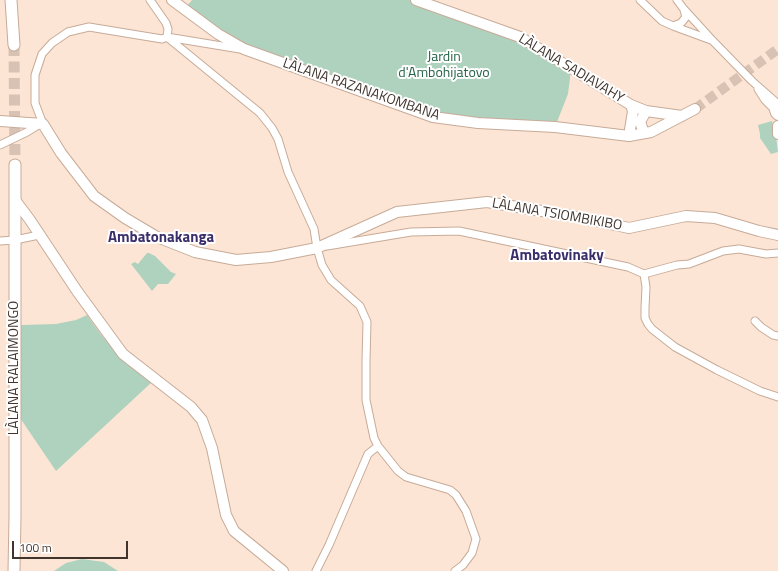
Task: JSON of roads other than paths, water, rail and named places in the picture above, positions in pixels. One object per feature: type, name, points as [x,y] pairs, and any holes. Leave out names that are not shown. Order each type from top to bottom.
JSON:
[{"type":"main road","points":[[11,0],[14,45]]},
{"type":"main road","name":"LÀLANA RALAIMONGO","points":[[14,571],[15,165]]},
{"type":"street","points":[[150,0],[166,22],[168,29],[167,37]]},
{"type":"street","name":"LÀLANA RAZANAKOMBANA","points":[[172,0],[212,29],[244,49],[433,117],[478,123],[555,127],[629,136],[651,132],[695,109]]},
{"type":"street","name":"LÀLANA SADIAVAHY","points":[[416,0],[520,37],[631,104],[646,111],[682,116]]},
{"type":"street","points":[[640,0],[662,21],[713,41]]},
{"type":"street","points":[[677,0],[713,41],[752,81],[765,100],[777,109]]},
{"type":"street","points":[[673,26],[681,23],[686,17],[683,8]]},
{"type":"street","points":[[42,124],[35,103],[35,75],[42,54],[52,43],[68,32],[89,27],[162,39],[167,37],[244,49]]},
{"type":"street","points":[[167,37],[260,113],[272,128],[278,139],[288,172],[314,229],[322,266],[331,280],[360,306],[367,322],[366,400],[374,438],[378,446],[398,471],[406,477],[450,490],[456,495],[466,510],[476,539],[472,553],[463,565],[454,571]]},
{"type":"street","points":[[629,136],[633,111],[631,104]]},
{"type":"street","points":[[644,133],[640,122],[646,111]]},
{"type":"street","points":[[0,121],[42,124]]},
{"type":"street","points":[[0,145],[42,124]]},
{"type":"street","name":"LÀLANA TSIOMBIKIBO","points":[[42,124],[61,153],[94,196],[124,218],[157,237],[195,252],[236,260],[271,257],[317,248],[396,212],[487,202],[572,216],[629,228],[686,216],[715,218],[778,235]]},
{"type":"street","points":[[778,126],[778,134]]},
{"type":"street","points":[[15,200],[77,291],[123,354],[191,407],[202,420],[212,448],[226,515],[234,531],[283,571]]},
{"type":"street","points":[[317,248],[412,232],[459,231],[628,267],[644,274],[689,264],[723,251],[739,249],[766,254],[778,253]]},
{"type":"street","points":[[0,241],[15,240],[39,235]]},
{"type":"street","points":[[644,274],[646,287],[645,318],[652,329],[675,347],[717,370],[760,391],[778,397]]},
{"type":"street","points":[[755,321],[773,335],[778,336]]},
{"type":"street","points":[[316,571],[329,545],[368,454],[378,446]]},
{"type":"tunnel","points":[[14,45],[15,165]]},
{"type":"tunnel","points":[[695,109],[778,49]]},
{"type":"district","name":"Ambatonakanga","points":[[161,238]]},
{"type":"district","name":"Ambatovinaky","points":[[557,256]]},
{"type":"park label","name":"Jardin d'Ambohijatovo","points":[[444,66]]}]
